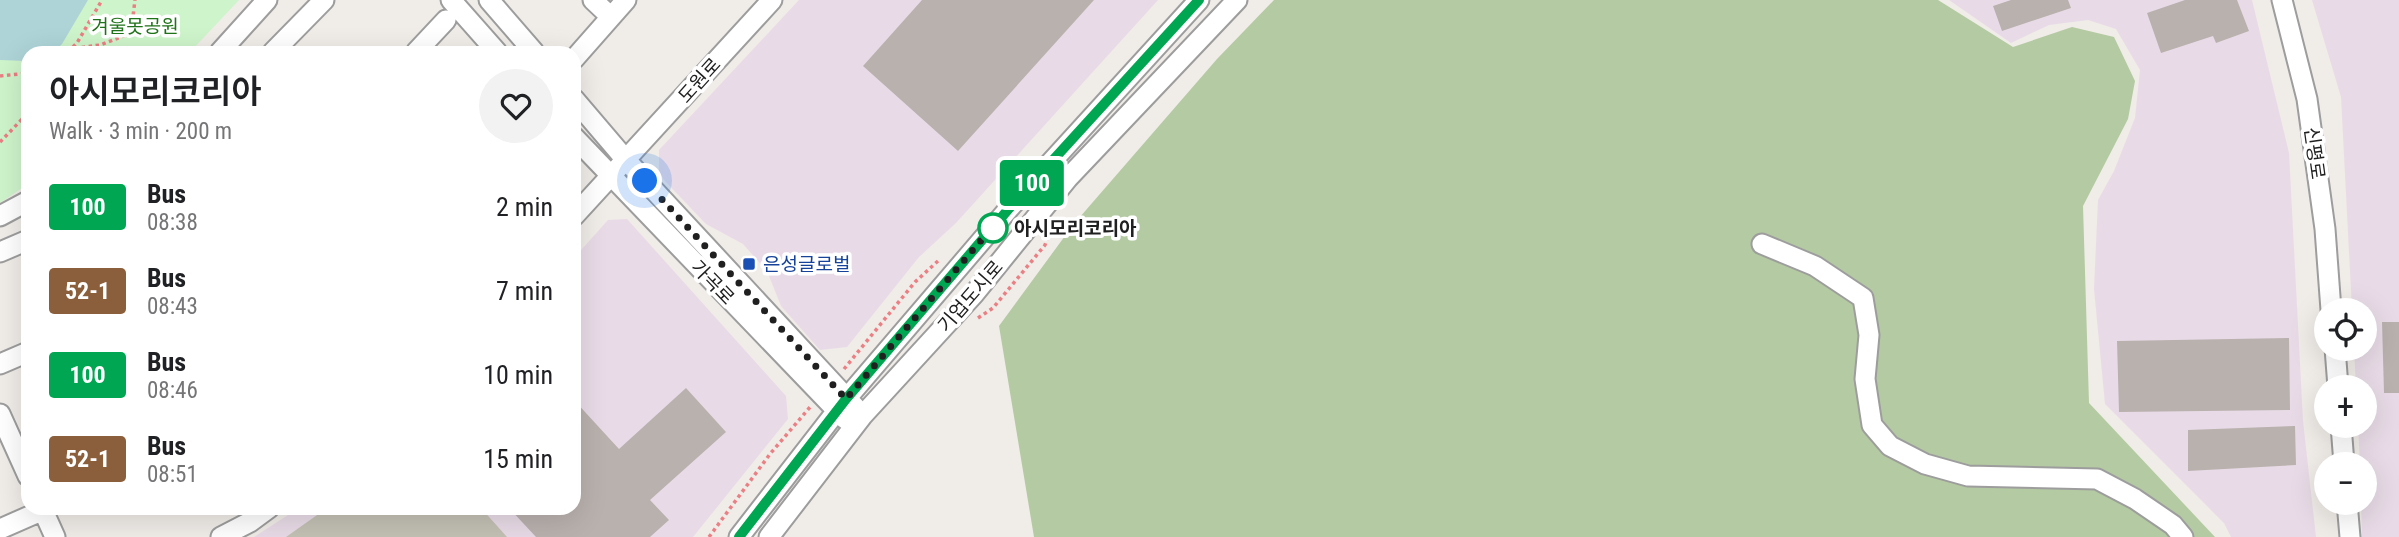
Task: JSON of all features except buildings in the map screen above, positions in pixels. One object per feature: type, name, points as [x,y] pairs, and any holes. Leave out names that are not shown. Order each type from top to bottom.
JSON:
[{"type":"street","points":[[225,46],[267,0]]},
{"type":"street","points":[[279,46],[324,0]]},
{"type":"street","points":[[451,0],[492,46]]},
{"type":"street","points":[[489,0],[529,46]]},
{"type":"street","points":[[593,0],[611,17]]},
{"type":"street","points":[[581,51],[626,0]]},
{"type":"street","name":"도원로","points":[[611,176],[772,0]]},
{"type":"street","name":"기업도시로","points":[[739,537],[841,405],[1012,205],[1199,0]]},
{"type":"street","name":"기업도시로","points":[[769,537],[858,421],[974,295],[1068,178],[1237,0]]},
{"type":"street","name":"신평로","points":[[2282,0],[2307,99],[2325,229],[2331,298]]},
{"type":"street","points":[[422,46],[446,20]]},
{"type":"street","name":"가곡로","points":[[581,107],[841,405]]},
{"type":"street","name":"가곡로","points":[[581,144],[858,421]]},
{"type":"street","points":[[581,208],[611,176]]},
{"type":"street","points":[[0,216],[21,205]]},
{"type":"street","points":[[0,252],[21,243]]},
{"type":"street","points":[[1762,244],[1815,266],[1863,298],[1869,335],[1865,379],[1872,425],[1890,446],[1925,464],[1968,476],[2097,479],[2135,499],[2174,525],[2183,537]]},
{"type":"street","points":[[0,364],[21,355]]},
{"type":"street","points":[[0,414],[21,460]]},
{"type":"street","points":[[0,529],[30,515]]},
{"type":"street","points":[[47,515],[55,537]]},
{"type":"street","points":[[221,537],[260,515]]},
{"type":"street","points":[[2348,515],[2350,537]]},
{"type":"path","points":[[73,46],[102,0]]},
{"type":"path","points":[[95,46],[131,33],[135,0]]},
{"type":"path","points":[[0,76],[21,74]]},
{"type":"path","points":[[0,142],[21,120]]},
{"type":"path","points":[[709,537],[770,454],[806,413]]},
{"type":"shaded area","points":[[799,0],[1158,0],[956,223],[919,257],[847,347],[820,350],[781,306],[767,271],[743,244],[706,224],[664,180],[659,171],[659,150]]},
{"type":"shaded area","points":[[1949,0],[2252,0],[2289,153],[2303,421],[2316,537],[2231,537],[2224,523],[2105,404],[2094,289],[2098,200],[2114,171],[2135,118],[2140,70],[2116,29],[2088,20],[2049,25],[2011,43]]},
{"type":"shaded area","points":[[2312,0],[2399,0],[2399,537],[2362,537],[2361,515],[2377,515],[2377,452],[2359,452],[2359,438],[2377,438],[2377,375],[2355,375],[2355,361],[2377,361],[2377,298],[2351,298],[2341,97]]},
{"type":"shaded area","points":[[627,219],[786,396],[788,419],[693,537],[254,537],[288,515],[581,515],[581,250],[608,220]]},
{"type":"shaded area","points":[[317,515],[487,515],[507,537],[286,537]]},
{"type":"green space","name":"겨울못공원","points":[[0,0],[239,0],[196,46],[21,46],[21,189],[0,203]]},
{"type":"green space","points":[[1274,0],[1938,0],[2013,47],[2072,27],[2114,37],[2135,81],[2128,119],[2083,206],[2089,403],[2215,537],[1034,537],[999,326],[1073,225],[1217,59]]},
{"type":"water","points":[[0,0],[88,0],[60,46],[21,46],[21,61],[0,60]]},
{"type":"bus line","name":"100","points":[[739,537],[846,399],[1012,205],[1199,0]]},
{"type":"place","name":"아시모리코리아","points":[[993,228]]},
{"type":"place","name":"은성글로벌","points":[[749,264]]},
{"type":"route","points":[[645,181],[846,399],[995,224],[993,228]]}]
